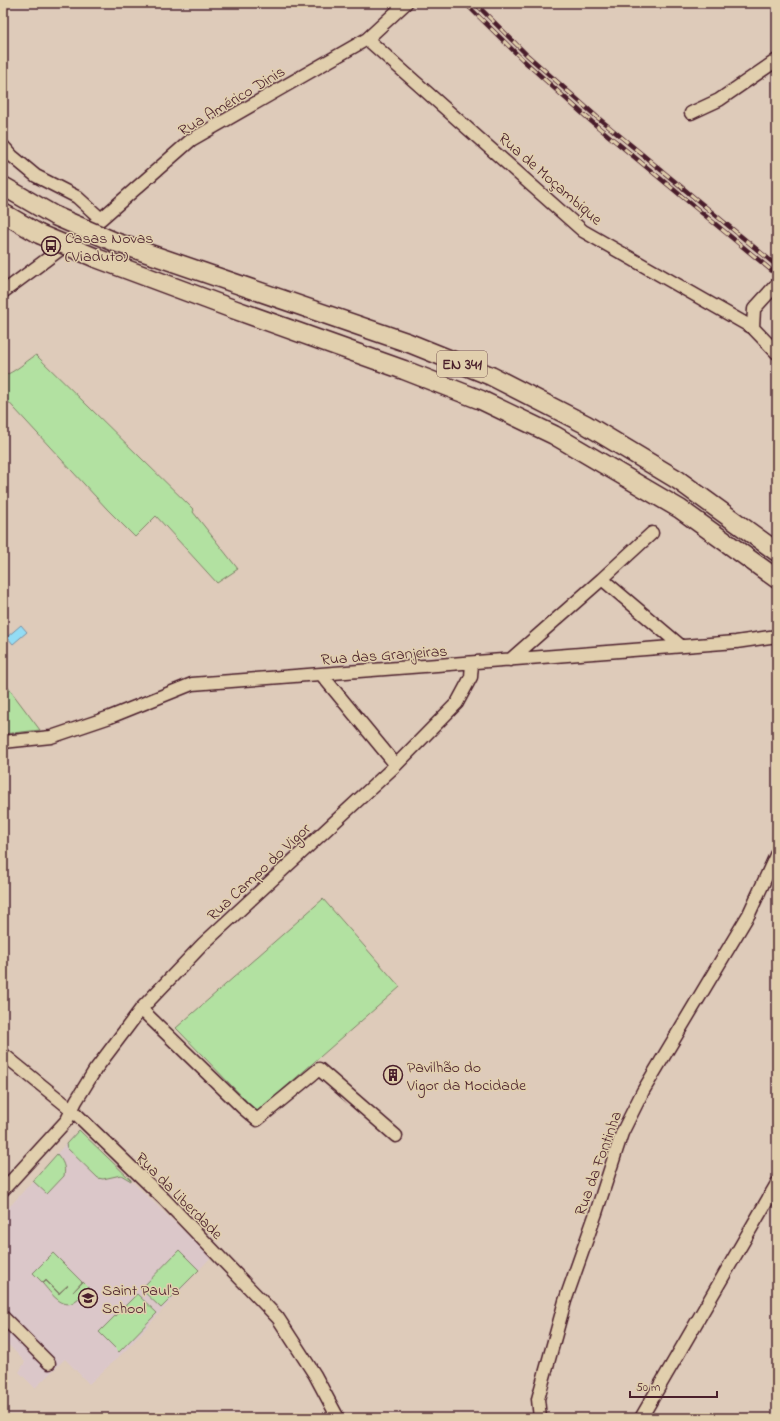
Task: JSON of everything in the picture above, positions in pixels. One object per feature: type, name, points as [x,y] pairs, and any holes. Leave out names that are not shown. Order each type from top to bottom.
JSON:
[{"type":"highway","name":"EN 341","points":[[3,186],[55,216],[116,242],[410,343],[491,376],[585,424],[678,480],[777,552]]},
{"type":"highway","name":"EN 341","points":[[3,213],[40,234],[96,258],[404,370],[494,407],[554,435],[673,505],[777,579]]},
{"type":"highway","points":[[758,537],[777,542]]},
{"type":"street","name":"Rua Américo Dinis","points":[[3,292],[102,219],[191,140],[367,39],[406,3]]},
{"type":"street","name":"Rua de Moçambique","points":[[367,39],[583,231],[753,328],[777,353]]},
{"type":"street","points":[[691,114],[719,100],[777,60]]},
{"type":"street","points":[[3,146],[12,156],[36,176],[77,197],[102,219]]},
{"type":"street","points":[[753,328],[754,308],[775,286]]},
{"type":"street","points":[[510,660],[652,533]]},
{"type":"street","points":[[602,578],[681,646]]},
{"type":"street","name":"Rua das Granjeiras","points":[[3,742],[51,737],[110,717],[192,684],[736,642],[777,636]]},
{"type":"street","name":"Rua Campo do Vigor","points":[[3,1190],[67,1120],[95,1070],[141,1009],[203,944],[396,765],[457,703],[471,677],[472,663]]},
{"type":"street","points":[[321,674],[396,765]]},
{"type":"street","name":"Rua da Fontinha","points":[[540,1418],[538,1400],[565,1301],[622,1133],[643,1091],[749,914],[777,853]]},
{"type":"street","points":[[141,1009],[257,1120],[319,1069],[396,1136]]},
{"type":"street","name":"Rua da Liberdade","points":[[3,1054],[72,1110],[164,1200],[278,1318],[315,1375],[336,1417]]},
{"type":"street","points":[[641,1418],[777,1183]]},
{"type":"street","points":[[3,1317],[49,1363]]},
{"type":"shaded area","name":"Saint Paul's School","points":[[78,1130],[211,1257],[126,1350],[89,1384],[65,1359],[35,1388],[19,1372],[25,1362],[3,1339],[3,1214]]},
{"type":"green space","points":[[36,355],[194,510],[193,512],[238,569],[217,583],[156,516],[135,537],[107,509],[3,396],[3,376]]},
{"type":"green space","points":[[3,682],[7,686],[40,730],[3,734]]},
{"type":"green space","points":[[323,899],[400,987],[257,1112],[176,1028]]},
{"type":"green space","points":[[79,1130],[131,1181],[121,1175],[103,1179],[98,1178],[67,1148],[66,1144]]},
{"type":"green space","points":[[57,1154],[64,1164],[64,1176],[47,1194],[33,1181]]},
{"type":"green space","points":[[179,1250],[199,1270],[161,1308],[141,1289]]},
{"type":"green space","points":[[53,1253],[82,1282],[73,1292],[83,1282],[89,1288],[79,1298],[70,1303],[66,1304],[61,1302],[53,1296],[43,1284],[46,1281],[59,1294],[68,1285],[59,1293],[46,1280],[43,1283],[33,1273]]},
{"type":"green space","points":[[137,1294],[157,1313],[119,1352],[99,1332]]},
{"type":"water","points":[[21,625],[27,632],[13,644],[7,637]]},
{"type":"railway","points":[[465,3],[523,60],[592,122],[777,275]]},
{"type":"railway","points":[[475,3],[527,55],[597,117],[777,266]]},
{"type":"place","name":"Casas Novas (Viaduto)","points":[[51,246]]},
{"type":"place","name":"Pavilhão do Vigor da Mocidade","points":[[393,1075]]},
{"type":"place","name":"Saint Paul's School","points":[[88,1298]]}]
